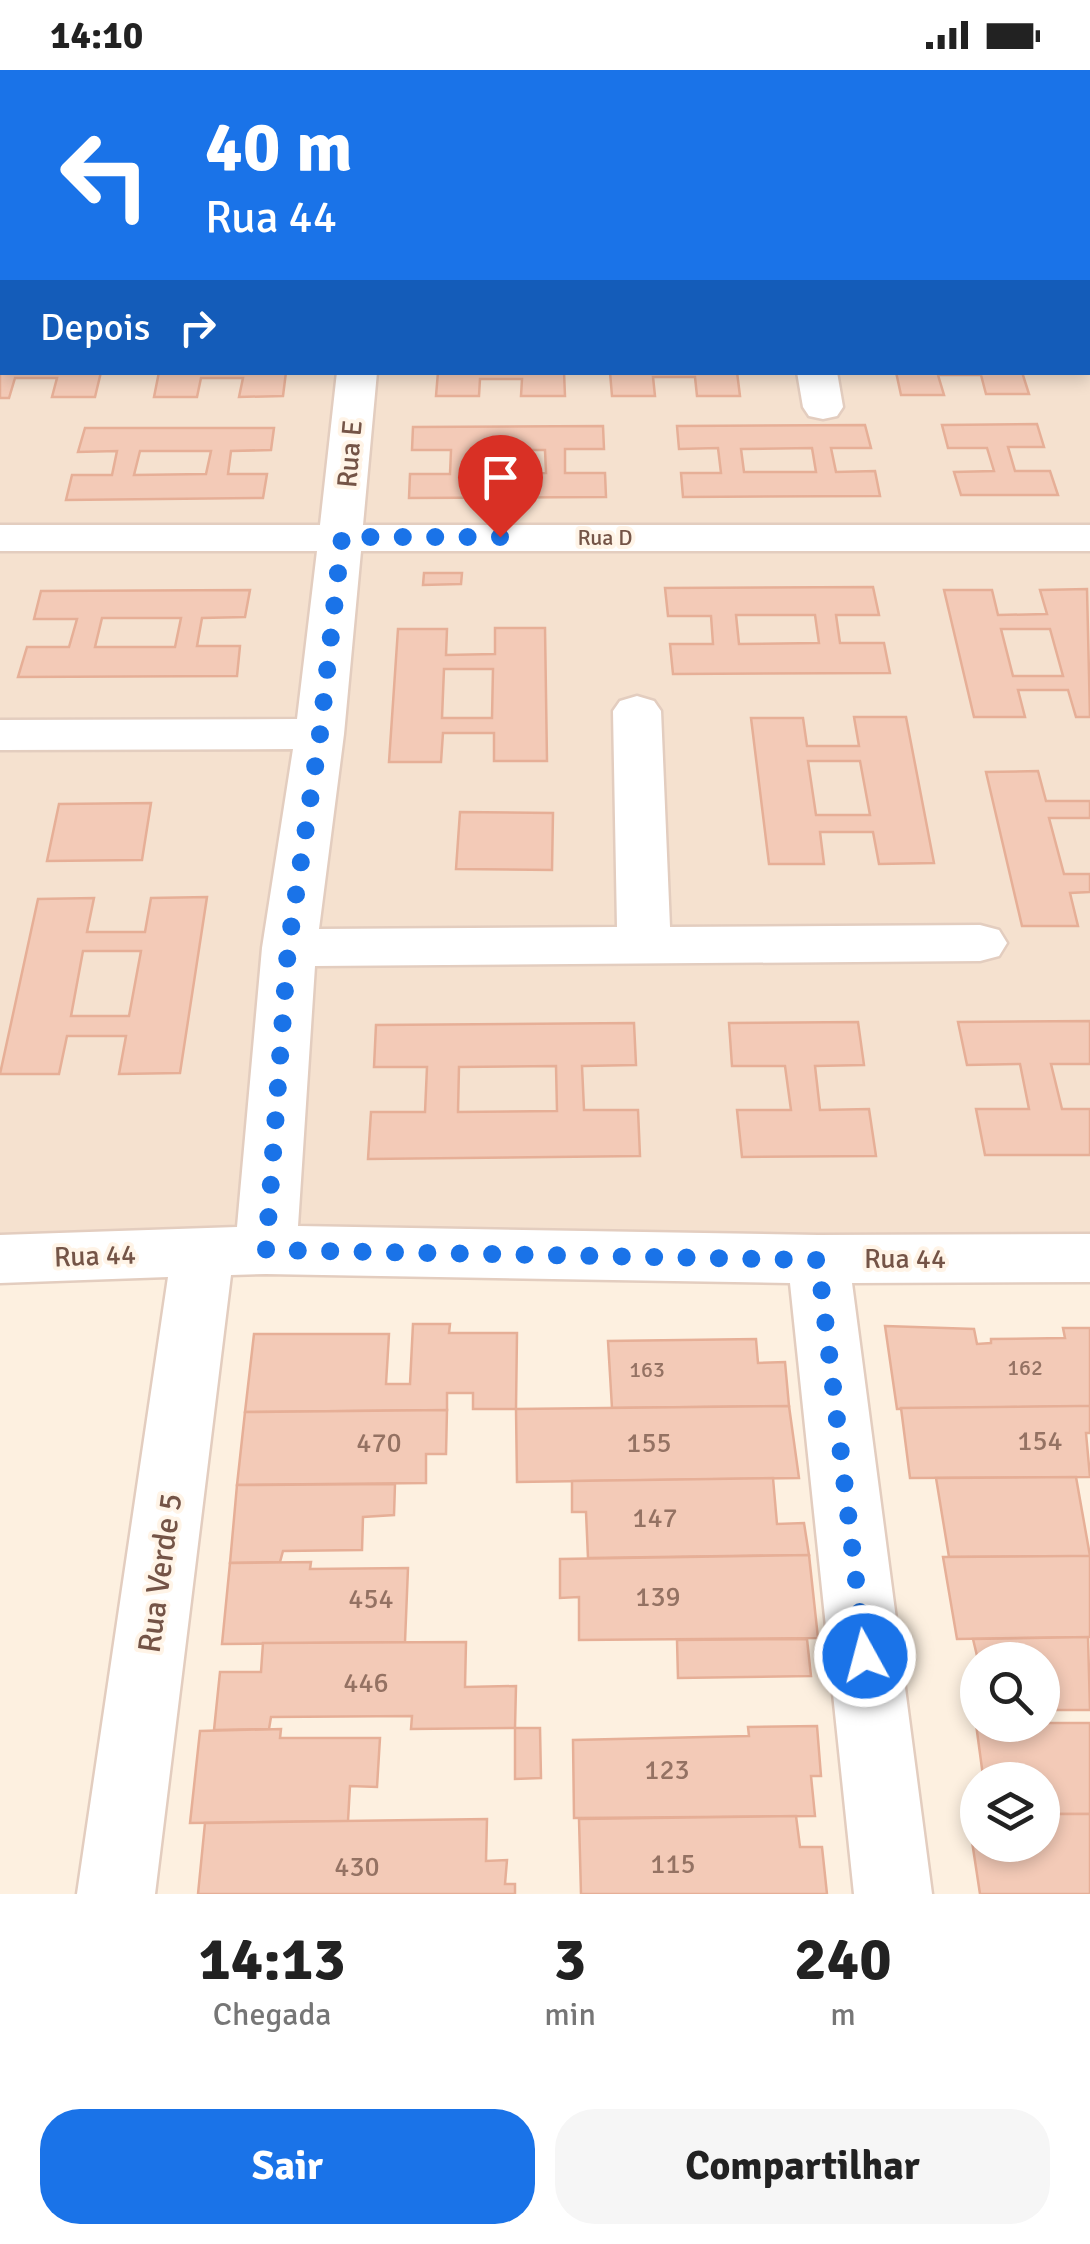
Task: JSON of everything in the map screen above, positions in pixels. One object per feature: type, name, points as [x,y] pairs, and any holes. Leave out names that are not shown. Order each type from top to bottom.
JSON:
[{"type":"street","name":"Rua E","points":[[234,1251],[288,948],[320,734],[358,375]]},
{"type":"street","name":"Rua D","points":[[0,538],[1090,538]]},
{"type":"street","points":[[637,710],[644,947]]},
{"type":"street","points":[[0,735],[320,734]]},
{"type":"street","points":[[288,948],[980,943]]},
{"type":"street","name":"Rua 44","points":[[0,1259],[234,1251],[818,1260],[1090,1258]]},
{"type":"street","name":"Rua Verde 5","points":[[116,1894],[234,1251]]},
{"type":"street","points":[[818,1260],[893,1894]]},
{"type":"shaded area","points":[[0,375],[1090,375],[1090,1263],[0,1270]]},
{"type":"building","points":[[0,375],[100,375],[95,397],[52,397],[57,378],[15,378],[9,398],[0,398]]},
{"type":"building","points":[[158,375],[286,375],[283,396],[239,397],[243,378],[201,378],[197,397],[154,397]]},
{"type":"building","points":[[438,375],[564,375],[565,396],[521,396],[522,379],[480,379],[479,396],[436,396]]},
{"type":"building","points":[[610,375],[737,375],[740,396],[697,396],[695,377],[653,377],[655,396],[612,396]]},
{"type":"building","points":[[897,375],[938,375],[944,395],[901,395]]},
{"type":"building","points":[[981,375],[1023,375],[1029,394],[986,394]]},
{"type":"building","points":[[1037,424],[1044,447],[1008,447],[1015,471],[1050,471],[1058,495],[961,495],[954,472],[994,471],[987,448],[948,448],[942,425]]},
{"type":"building","points":[[865,425],[871,448],[831,448],[836,472],[875,471],[880,496],[683,497],[681,473],[721,473],[718,448],[679,449],[677,426]],"holes":[[[812,448],[816,472],[744,472],[741,449]]]},
{"type":"building","points":[[603,426],[604,449],[565,449],[565,473],[605,473],[606,497],[409,498],[410,474],[450,474],[451,450],[412,450],[413,427]],"holes":[[[474,450],[545,450],[546,473],[473,474]]]},
{"type":"building","points":[[85,428],[274,428],[271,450],[231,451],[228,474],[267,474],[263,498],[66,500],[72,475],[112,475],[117,451],[78,452]],"holes":[[[140,451],[211,451],[206,474],[134,475]]]},
{"type":"building","points":[[424,573],[462,573],[461,584],[423,585]]},
{"type":"building","points":[[873,587],[879,615],[836,615],[840,643],[884,643],[890,673],[673,674],[670,644],[713,644],[711,616],[668,616],[665,588]],"holes":[[[736,615],[815,615],[819,643],[739,644]]]},
{"type":"building","points":[[1087,589],[1090,717],[1076,717],[1068,690],[1018,690],[1025,717],[974,717],[944,590],[992,590],[998,615],[1047,614],[1040,590]],"holes":[[[1001,629],[1050,629],[1063,676],[1013,676]]]},
{"type":"building","points":[[250,590],[245,617],[202,618],[197,646],[240,646],[237,676],[18,677],[27,647],[69,647],[77,619],[34,619],[41,591]],"holes":[[[102,618],[181,618],[175,647],[95,647]]]},
{"type":"building","points":[[495,628],[545,628],[547,761],[494,761],[494,733],[443,733],[441,762],[389,762],[398,629],[447,629],[446,655],[495,654]],"holes":[[[444,669],[493,669],[492,718],[442,718]]]},
{"type":"building","points":[[854,717],[906,717],[934,863],[879,864],[873,832],[820,832],[824,864],[769,864],[751,718],[803,718],[807,746],[859,746]],"holes":[[[808,761],[860,761],[870,815],[816,815]]]},
{"type":"building","points":[[1038,771],[1046,801],[1090,801],[1090,818],[1049,818],[1064,874],[1090,874],[1090,892],[1070,893],[1078,926],[1022,926],[986,772]]},
{"type":"building","points":[[151,803],[142,860],[47,861],[59,804]]},
{"type":"building","points":[[460,812],[553,813],[552,870],[456,869]]},
{"type":"building","points":[[207,897],[180,1073],[119,1074],[126,1036],[67,1036],[59,1074],[0,1074],[38,899],[94,898],[87,932],[145,932],[151,898]],"holes":[[[83,951],[141,951],[129,1016],[71,1016]]]},
{"type":"building","points":[[1090,1021],[1090,1064],[1051,1064],[1062,1109],[1090,1109],[1090,1155],[985,1155],[976,1109],[1029,1109],[1020,1064],[967,1065],[958,1022]]},
{"type":"building","points":[[858,1022],[864,1065],[815,1066],[820,1110],[869,1109],[876,1156],[742,1157],[737,1110],[791,1110],[785,1066],[732,1066],[729,1023]]},
{"type":"building","points":[[634,1023],[636,1065],[582,1066],[584,1110],[638,1110],[640,1156],[368,1159],[371,1112],[425,1112],[427,1067],[374,1067],[376,1025]],"holes":[[[556,1066],[557,1111],[458,1112],[459,1067]]]},
{"type":"building","points":[[413,1324],[450,1324],[449,1333],[517,1333],[516,1409],[473,1409],[473,1393],[447,1393],[447,1410],[245,1412],[254,1334],[389,1334],[386,1384],[410,1384]]},
{"type":"building","points":[[885,1326],[974,1329],[977,1344],[991,1343],[991,1339],[1065,1338],[1063,1328],[1090,1328],[1090,1406],[897,1409]]},
{"type":"building","points":[[756,1339],[758,1363],[785,1362],[789,1406],[612,1408],[608,1341]]},
{"type":"building","points":[[789,1406],[799,1478],[517,1482],[516,1409]]},
{"type":"building","points":[[1090,1406],[1090,1433],[1086,1433],[1090,1477],[910,1478],[901,1408]]},
{"type":"building","points":[[447,1410],[446,1454],[426,1454],[426,1483],[237,1485],[245,1412]]},
{"type":"building","points":[[1076,1477],[1090,1556],[949,1557],[936,1478]]},
{"type":"building","points":[[773,1478],[777,1524],[804,1523],[809,1555],[588,1558],[586,1512],[572,1512],[572,1481]]},
{"type":"building","points":[[395,1484],[394,1515],[363,1517],[362,1550],[283,1551],[280,1562],[230,1563],[237,1485]]},
{"type":"building","points":[[809,1555],[818,1638],[579,1640],[579,1597],[560,1598],[560,1559]]},
{"type":"building","points":[[1090,1556],[1090,1637],[957,1639],[943,1557]]},
{"type":"building","points":[[311,1562],[310,1569],[408,1568],[405,1642],[222,1644],[230,1563]]},
{"type":"building","points":[[1088,1637],[1090,1710],[1060,1710],[1060,1642],[973,1639]]},
{"type":"building","points":[[807,1639],[811,1676],[678,1678],[677,1640]]},
{"type":"building","points":[[466,1642],[465,1687],[516,1686],[515,1728],[411,1729],[412,1716],[271,1717],[269,1729],[214,1730],[220,1672],[261,1672],[263,1643]]},
{"type":"building","points":[[1060,1723],[1090,1723],[1090,1814],[1060,1814],[1060,1762],[981,1762],[978,1742],[1060,1742]]},
{"type":"building","points":[[817,1726],[821,1776],[811,1776],[815,1816],[574,1818],[573,1740],[749,1736],[748,1727]]},
{"type":"building","points":[[515,1728],[540,1728],[541,1778],[515,1779]]},
{"type":"building","points":[[281,1729],[280,1738],[380,1738],[377,1787],[350,1786],[348,1821],[190,1823],[200,1731]]},
{"type":"building","points":[[1060,1814],[1090,1814],[1090,1894],[980,1894],[975,1862],[1060,1862]]},
{"type":"building","points":[[796,1816],[800,1847],[822,1847],[827,1894],[581,1894],[579,1819]]},
{"type":"building","points":[[487,1819],[486,1861],[507,1860],[505,1884],[515,1884],[515,1894],[198,1894],[205,1823]]},
{"type":"route","points":[[500,537],[342,537],[320,734],[288,948],[266,1250],[818,1260],[865,1656]]}]
